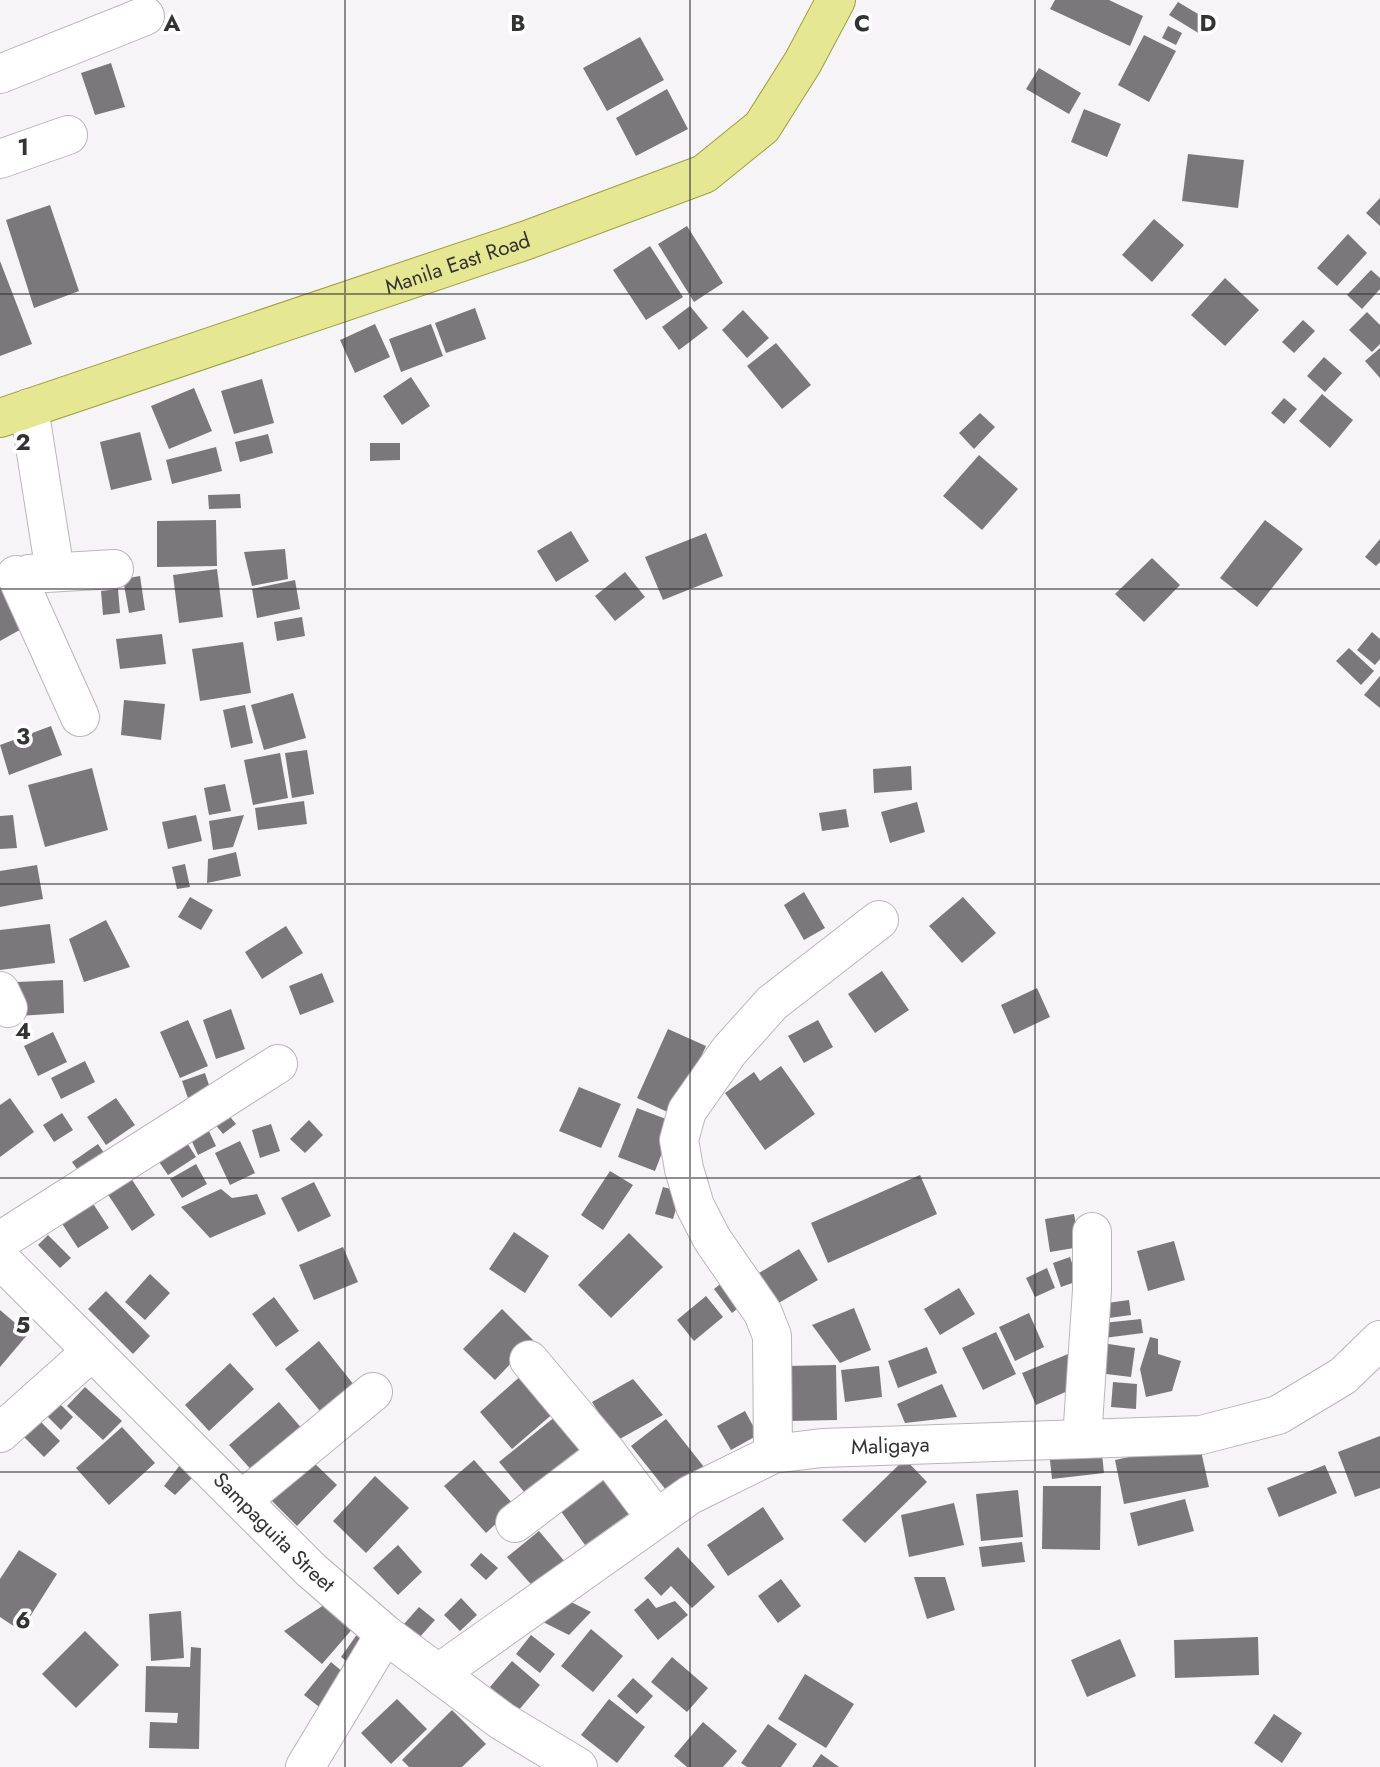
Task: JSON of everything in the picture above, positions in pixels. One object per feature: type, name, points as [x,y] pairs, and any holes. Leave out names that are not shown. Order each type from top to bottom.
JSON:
[{"type":"main road","name":"Manila East Road","points":[[15,413],[527,240],[704,174],[762,127],[803,62],[836,0]]},
{"type":"street","points":[[0,74],[145,16]]},
{"type":"street","points":[[0,159],[68,135]]},
{"type":"street","points":[[15,413],[55,572]]},
{"type":"street","points":[[80,717],[8,575],[114,569]]},
{"type":"street","points":[[773,1454],[772,1336],[763,1313],[712,1239],[695,1206],[679,1140],[687,1111],[729,1051],[772,1003],[879,920]]},
{"type":"street","points":[[0,1241],[278,1063]]},
{"type":"street","points":[[1082,1439],[1092,1290],[1092,1232]]},
{"type":"street","name":"Sampaguita Street","points":[[0,1259],[311,1570],[385,1634],[502,1721],[578,1767]]},
{"type":"street","name":"Maligaya","points":[[439,1673],[690,1495],[773,1454],[822,1448],[1201,1435],[1278,1415],[1343,1376],[1380,1340]]},
{"type":"street","points":[[0,1433],[92,1351]]},
{"type":"street","points":[[529,1360],[607,1453],[656,1518]]},
{"type":"street","points":[[242,1500],[373,1392]]},
{"type":"street","points":[[514,1523],[607,1453]]},
{"type":"street","points":[[305,1767],[385,1634]]},
{"type":"building","points":[[1055,0],[1109,0],[1143,16],[1130,46],[1050,9]]},
{"type":"building","points":[[1178,2],[1208,20],[1200,34],[1169,15]]},
{"type":"building","points":[[1168,26],[1182,33],[1176,45],[1162,38]]},
{"type":"building","points":[[1144,35],[1176,51],[1149,102],[1118,85]]},
{"type":"building","points":[[640,37],[664,80],[607,111],[583,68]]},
{"type":"building","points":[[111,63],[125,107],[95,115],[81,73]]},
{"type":"building","points":[[1039,68],[1081,93],[1069,114],[1026,89]]},
{"type":"building","points":[[667,89],[688,129],[636,156],[616,118]]},
{"type":"building","points":[[1084,109],[1121,124],[1107,157],[1071,142]]},
{"type":"building","points":[[1188,154],[1244,160],[1238,208],[1182,201]]},
{"type":"building","points":[[1380,198],[1380,226],[1366,213]]},
{"type":"building","points":[[50,205],[79,291],[34,308],[6,220]]},
{"type":"building","points":[[1154,219],[1184,245],[1152,282],[1122,255]]},
{"type":"building","points":[[687,226],[723,283],[694,302],[658,244]]},
{"type":"building","points":[[1348,234],[1367,253],[1337,286],[1317,268]]},
{"type":"building","points":[[650,246],[683,297],[646,320],[613,270]]},
{"type":"building","points":[[0,261],[32,344],[0,356]]},
{"type":"building","points":[[1371,270],[1380,278],[1380,289],[1362,309],[1347,295]]},
{"type":"building","points":[[1225,278],[1259,310],[1225,346],[1191,315]]},
{"type":"building","points":[[690,306],[708,328],[679,350],[662,327]]},
{"type":"building","points":[[475,308],[486,339],[446,353],[435,323]]},
{"type":"building","points":[[743,310],[769,338],[747,358],[722,330]]},
{"type":"building","points":[[1367,312],[1380,325],[1380,344],[1372,352],[1349,330]]},
{"type":"building","points":[[1303,320],[1315,331],[1294,353],[1282,342]]},
{"type":"building","points":[[375,324],[390,357],[355,373],[340,340]]},
{"type":"building","points":[[431,324],[443,356],[401,372],[389,339]]},
{"type":"building","points":[[776,343],[811,385],[782,409],[747,366]]},
{"type":"building","points":[[1380,348],[1380,378],[1365,361]]},
{"type":"building","points":[[1324,357],[1342,373],[1325,392],[1307,376]]},
{"type":"building","points":[[411,377],[430,406],[402,425],[383,396]]},
{"type":"building","points":[[262,379],[274,423],[234,434],[221,391]]},
{"type":"building","points":[[194,388],[212,431],[169,449],[151,406]]},
{"type":"building","points":[[1322,394],[1353,420],[1330,448],[1299,421]]},
{"type":"building","points":[[1284,398],[1297,409],[1284,424],[1271,413]]},
{"type":"building","points":[[980,413],[995,427],[974,449],[959,433]]},
{"type":"building","points":[[140,432],[152,480],[111,490],[100,442]]},
{"type":"building","points":[[268,434],[273,453],[240,462],[235,442]]},
{"type":"building","points":[[370,443],[400,443],[400,460],[370,461]]},
{"type":"building","points":[[216,447],[222,471],[172,484],[166,460]]},
{"type":"building","points":[[979,455],[1018,489],[982,530],[943,496]]},
{"type":"building","points":[[240,494],[241,508],[209,509],[208,495]]},
{"type":"building","points":[[216,520],[217,566],[157,567],[157,521]]},
{"type":"building","points":[[1265,520],[1303,549],[1257,607],[1220,578]]},
{"type":"building","points":[[571,531],[589,561],[556,582],[537,551]]},
{"type":"building","points":[[706,533],[723,576],[663,600],[645,557]]},
{"type":"building","points":[[1380,539],[1380,562],[1376,566],[1365,557]]},
{"type":"building","points":[[285,549],[288,579],[252,586],[244,552]]},
{"type":"building","points":[[1152,558],[1180,585],[1144,622],[1115,594]]},
{"type":"building","points":[[217,569],[223,617],[179,623],[173,575]]},
{"type":"building","points":[[625,572],[645,597],[615,621],[595,596]]},
{"type":"building","points":[[140,576],[145,610],[129,613],[123,579]]},
{"type":"building","points":[[295,580],[300,609],[257,618],[252,589]]},
{"type":"building","points":[[13,583],[34,622],[0,641],[0,590]]},
{"type":"building","points":[[118,589],[120,613],[103,615],[101,591]]},
{"type":"building","points":[[302,617],[305,636],[277,641],[274,622]]},
{"type":"building","points":[[1372,632],[1380,639],[1380,659],[1375,665],[1357,650]]},
{"type":"building","points":[[162,634],[166,664],[120,669],[116,639]]},
{"type":"building","points":[[243,642],[251,693],[200,701],[192,649]]},
{"type":"building","points":[[1349,648],[1374,671],[1361,685],[1336,661]]},
{"type":"building","points":[[1380,676],[1380,708],[1364,695]]},
{"type":"building","points":[[293,693],[306,738],[264,750],[251,705]]},
{"type":"building","points":[[124,700],[165,704],[161,740],[121,735]]},
{"type":"building","points":[[245,705],[253,743],[231,748],[223,710]]},
{"type":"building","points":[[51,726],[62,755],[9,775],[0,745]]},
{"type":"building","points":[[307,750],[314,794],[292,798],[285,753]]},
{"type":"building","points":[[280,753],[288,798],[253,805],[244,760]]},
{"type":"building","points":[[911,766],[912,790],[874,793],[873,769]]},
{"type":"building","points":[[92,768],[108,830],[45,847],[28,785]]},
{"type":"building","points":[[225,784],[231,811],[209,815],[204,788]]},
{"type":"building","points":[[304,801],[307,824],[258,830],[255,808]]},
{"type":"building","points":[[917,802],[925,832],[890,843],[881,812]]},
{"type":"building","points":[[846,809],[849,827],[822,831],[819,813]]},
{"type":"building","points":[[13,815],[17,848],[0,849],[0,816]]},
{"type":"building","points":[[196,815],[202,841],[168,849],[162,822]]},
{"type":"building","points":[[244,815],[233,847],[213,850],[209,821]]},
{"type":"building","points":[[236,852],[241,876],[207,883],[208,859]]},
{"type":"building","points":[[185,864],[190,887],[177,889],[172,867]]},
{"type":"building","points":[[37,865],[43,899],[0,907],[0,871]]},
{"type":"building","points":[[804,892],[825,928],[804,940],[784,905]]},
{"type":"building","points":[[190,897],[213,910],[201,930],[178,917]]},
{"type":"building","points":[[963,897],[996,933],[962,963],[929,926]]},
{"type":"building","points":[[106,920],[130,967],[84,982],[69,939]]},
{"type":"building","points":[[50,924],[55,963],[0,970],[0,930]]},
{"type":"building","points":[[286,926],[303,953],[262,979],[245,952]]},
{"type":"building","points":[[882,971],[909,1010],[875,1033],[848,994]]},
{"type":"building","points":[[322,973],[334,1002],[300,1015],[289,986]]},
{"type":"building","points":[[63,980],[64,1013],[19,1016],[17,982]]},
{"type":"building","points":[[1037,988],[1050,1017],[1014,1034],[1001,1005]]},
{"type":"building","points":[[231,1009],[245,1049],[216,1059],[203,1020]]},
{"type":"building","points":[[188,1020],[208,1066],[180,1078],[160,1032]]},
{"type":"building","points":[[818,1020],[833,1047],[804,1063],[788,1036]]},
{"type":"building","points":[[668,1029],[706,1046],[674,1115],[637,1098]]},
{"type":"building","points":[[53,1032],[67,1062],[38,1076],[24,1046]]},
{"type":"building","points":[[85,1061],[95,1082],[61,1099],[51,1078]]},
{"type":"building","points":[[781,1066],[815,1114],[765,1150],[725,1093],[754,1072],[760,1081]]},
{"type":"building","points":[[205,1073],[213,1097],[190,1104],[182,1081]]},
{"type":"building","points":[[579,1087],[621,1104],[601,1148],[559,1131]]},
{"type":"building","points":[[10,1098],[34,1132],[0,1157],[0,1105]]},
{"type":"building","points":[[116,1098],[135,1125],[106,1145],[87,1117]]},
{"type":"building","points":[[637,1108],[674,1122],[655,1171],[618,1157]]},
{"type":"building","points":[[62,1113],[73,1130],[54,1142],[43,1125]]},
{"type":"building","points":[[227,1113],[236,1124],[223,1134],[214,1123]]},
{"type":"building","points":[[309,1120],[323,1135],[305,1153],[290,1139]]},
{"type":"building","points":[[271,1124],[280,1151],[260,1158],[252,1130]]},
{"type":"building","points":[[207,1127],[216,1146],[198,1155],[189,1135]]},
{"type":"building","points":[[184,1138],[196,1157],[168,1175],[155,1156]]},
{"type":"building","points":[[240,1141],[255,1173],[230,1185],[215,1153]]},
{"type":"building","points":[[98,1144],[113,1166],[87,1183],[72,1162]]},
{"type":"building","points":[[196,1164],[207,1184],[182,1198],[170,1179]]},
{"type":"building","points":[[610,1171],[633,1185],[603,1230],[581,1215]]},
{"type":"building","points":[[127,1172],[155,1215],[132,1231],[103,1187]]},
{"type":"building","points":[[920,1175],[937,1214],[828,1263],[811,1223]]},
{"type":"building","points":[[314,1182],[331,1216],[298,1232],[281,1198]]},
{"type":"building","points":[[663,1187],[681,1192],[673,1219],[655,1214]]},
{"type":"building","points":[[221,1189],[232,1198],[257,1194],[266,1214],[210,1238],[181,1207]]},
{"type":"building","points":[[88,1196],[109,1228],[78,1248],[57,1216]]},
{"type":"building","points":[[1074,1214],[1080,1247],[1050,1252],[1045,1219]]},
{"type":"building","points":[[514,1232],[549,1256],[525,1293],[489,1269]]},
{"type":"building","points":[[629,1233],[663,1267],[611,1318],[578,1285]]},
{"type":"building","points":[[48,1235],[71,1258],[60,1268],[38,1245]]},
{"type":"building","points":[[1174,1241],[1185,1280],[1148,1291],[1137,1251]]},
{"type":"building","points":[[343,1247],[358,1282],[314,1300],[299,1265]]},
{"type":"building","points":[[799,1249],[818,1280],[777,1304],[759,1273]]},
{"type":"building","points":[[1070,1257],[1078,1281],[1061,1287],[1053,1263]]},
{"type":"building","points":[[1047,1268],[1055,1288],[1035,1297],[1026,1278]]},
{"type":"building","points":[[150,1274],[170,1293],[145,1320],[125,1302]]},
{"type":"building","points":[[724,1281],[743,1304],[732,1313],[714,1289]]},
{"type":"building","points":[[959,1288],[975,1314],[940,1335],[924,1309]]},
{"type":"building","points":[[106,1291],[150,1336],[133,1354],[88,1309]]},
{"type":"building","points":[[706,1296],[723,1317],[694,1341],[677,1320]]},
{"type":"building","points":[[274,1297],[299,1331],[276,1347],[252,1314]]},
{"type":"building","points":[[1129,1300],[1131,1315],[1109,1318],[1107,1303]]},
{"type":"building","points":[[854,1308],[871,1350],[840,1363],[812,1325]]},
{"type":"building","points":[[502,1309],[533,1340],[495,1380],[463,1349]]},
{"type":"building","points":[[0,1310],[28,1334],[0,1367]]},
{"type":"building","points":[[1029,1313],[1044,1347],[1015,1361],[999,1327]]},
{"type":"building","points":[[1141,1319],[1143,1333],[1104,1338],[1103,1323]]},
{"type":"building","points":[[996,1332],[1016,1374],[983,1390],[962,1348]]},
{"type":"building","points":[[1150,1337],[1158,1339],[1158,1354],[1181,1361],[1172,1391],[1146,1397],[1140,1369]]},
{"type":"building","points":[[319,1341],[358,1390],[325,1417],[285,1369]]},
{"type":"building","points":[[1102,1343],[1135,1348],[1131,1377],[1098,1373]]},
{"type":"building","points":[[927,1347],[937,1373],[898,1388],[888,1361]]},
{"type":"building","points":[[1073,1352],[1079,1386],[1036,1405],[1022,1373]]},
{"type":"building","points":[[230,1363],[254,1389],[209,1431],[185,1405]]},
{"type":"building","points":[[836,1365],[837,1420],[788,1421],[787,1366]]},
{"type":"building","points":[[879,1366],[882,1397],[845,1402],[841,1370]]},
{"type":"building","points":[[523,1374],[556,1411],[512,1449],[480,1412]]},
{"type":"building","points":[[633,1379],[663,1415],[616,1441],[592,1402]]},
{"type":"building","points":[[1113,1382],[1137,1384],[1136,1409],[1111,1407]]},
{"type":"building","points":[[942,1384],[957,1417],[905,1423],[897,1404]]},
{"type":"building","points":[[85,1387],[122,1421],[103,1440],[67,1406]]},
{"type":"building","points":[[51,1395],[73,1417],[61,1430],[39,1408]]},
{"type":"building","points":[[279,1402],[304,1431],[255,1474],[229,1445]]},
{"type":"building","points":[[745,1411],[758,1435],[731,1450],[717,1426]]},
{"type":"building","points":[[35,1416],[60,1441],[44,1457],[19,1432]]},
{"type":"building","points":[[556,1416],[587,1454],[531,1500],[499,1462]]},
{"type":"building","points":[[666,1419],[704,1467],[670,1495],[631,1446]]},
{"type":"building","points":[[122,1427],[155,1463],[109,1505],[76,1468]]},
{"type":"building","points":[[1380,1436],[1380,1488],[1355,1497],[1338,1452]]},
{"type":"building","points":[[1199,1442],[1209,1487],[1124,1504],[1115,1460]]},
{"type":"building","points":[[1101,1445],[1104,1473],[1052,1479],[1049,1451]]},
{"type":"building","points":[[310,1459],[337,1485],[297,1526],[270,1499]]},
{"type":"building","points":[[905,1459],[927,1482],[865,1543],[842,1520]]},
{"type":"building","points":[[474,1460],[515,1506],[486,1533],[444,1486]]},
{"type":"building","points":[[183,1461],[196,1474],[175,1495],[164,1486]]},
{"type":"building","points":[[1325,1465],[1337,1493],[1279,1517],[1267,1488]]},
{"type":"building","points":[[612,1473],[637,1508],[585,1545],[560,1510]]},
{"type":"building","points":[[375,1476],[409,1508],[366,1553],[333,1521]]},
{"type":"building","points":[[1043,1486],[1101,1486],[1100,1550],[1042,1549]]},
{"type":"building","points":[[1018,1490],[1023,1537],[981,1541],[976,1494]]},
{"type":"building","points":[[1185,1499],[1194,1531],[1138,1546],[1130,1513]]},
{"type":"building","points":[[954,1503],[964,1545],[909,1557],[901,1515]]},
{"type":"building","points":[[763,1507],[784,1539],[728,1576],[707,1545]]},
{"type":"building","points":[[539,1531],[566,1563],[535,1589],[507,1557]]},
{"type":"building","points":[[1022,1542],[1025,1562],[982,1567],[979,1547]]},
{"type":"building","points":[[398,1545],[422,1572],[398,1595],[373,1568]]},
{"type":"building","points":[[678,1547],[715,1587],[692,1608],[671,1586],[661,1596],[644,1578]]},
{"type":"building","points":[[19,1550],[57,1574],[21,1631],[0,1617],[0,1579]]},
{"type":"building","points":[[481,1553],[498,1568],[486,1580],[470,1565]]},
{"type":"building","points":[[914,1577],[945,1577],[955,1610],[927,1619]]},
{"type":"building","points":[[781,1579],[801,1606],[778,1623],[758,1596]]},
{"type":"building","points":[[461,1598],[477,1615],[460,1631],[444,1615]]},
{"type":"building","points":[[648,1598],[656,1608],[675,1601],[688,1615],[658,1640],[634,1610]]},
{"type":"building","points":[[565,1599],[591,1612],[569,1635],[541,1621]]},
{"type":"building","points":[[327,1603],[355,1626],[322,1664],[284,1631]]},
{"type":"building","points":[[419,1607],[435,1620],[419,1638],[404,1624]]},
{"type":"building","points":[[181,1611],[184,1658],[151,1661],[149,1614]]},
{"type":"building","points":[[365,1623],[352,1665],[341,1657]]},
{"type":"building","points":[[591,1629],[623,1656],[593,1692],[561,1666]]},
{"type":"building","points":[[85,1631],[119,1665],[76,1708],[42,1674]]},
{"type":"building","points":[[531,1635],[555,1654],[540,1673],[516,1654]]},
{"type":"building","points":[[1258,1637],[1259,1675],[1175,1678],[1174,1640]]},
{"type":"building","points":[[1120,1639],[1136,1676],[1087,1697],[1071,1660]]},
{"type":"building","points":[[191,1647],[201,1648],[199,1749],[149,1748],[150,1722],[177,1723],[178,1713],[145,1712],[146,1666],[190,1667]]},
{"type":"building","points":[[672,1657],[708,1688],[687,1712],[651,1682]]},
{"type":"building","points":[[512,1661],[540,1685],[518,1711],[490,1687]]},
{"type":"building","points":[[331,1662],[349,1677],[323,1710],[304,1695]]},
{"type":"building","points":[[805,1674],[854,1704],[826,1748],[778,1719]]},
{"type":"building","points":[[633,1678],[653,1696],[637,1714],[617,1696]]},
{"type":"building","points":[[397,1699],[427,1729],[391,1764],[361,1733]]},
{"type":"building","points":[[609,1699],[645,1727],[617,1763],[581,1735]]},
{"type":"building","points":[[452,1710],[486,1744],[462,1767],[409,1767],[402,1760]]},
{"type":"building","points":[[1274,1714],[1302,1733],[1282,1763],[1254,1743]]},
{"type":"building","points":[[703,1722],[737,1751],[723,1767],[687,1767],[674,1756]]},
{"type":"building","points":[[768,1724],[797,1744],[781,1767],[747,1767],[741,1763]]},
{"type":"building","points":[[821,1754],[839,1767],[812,1767]]}]
